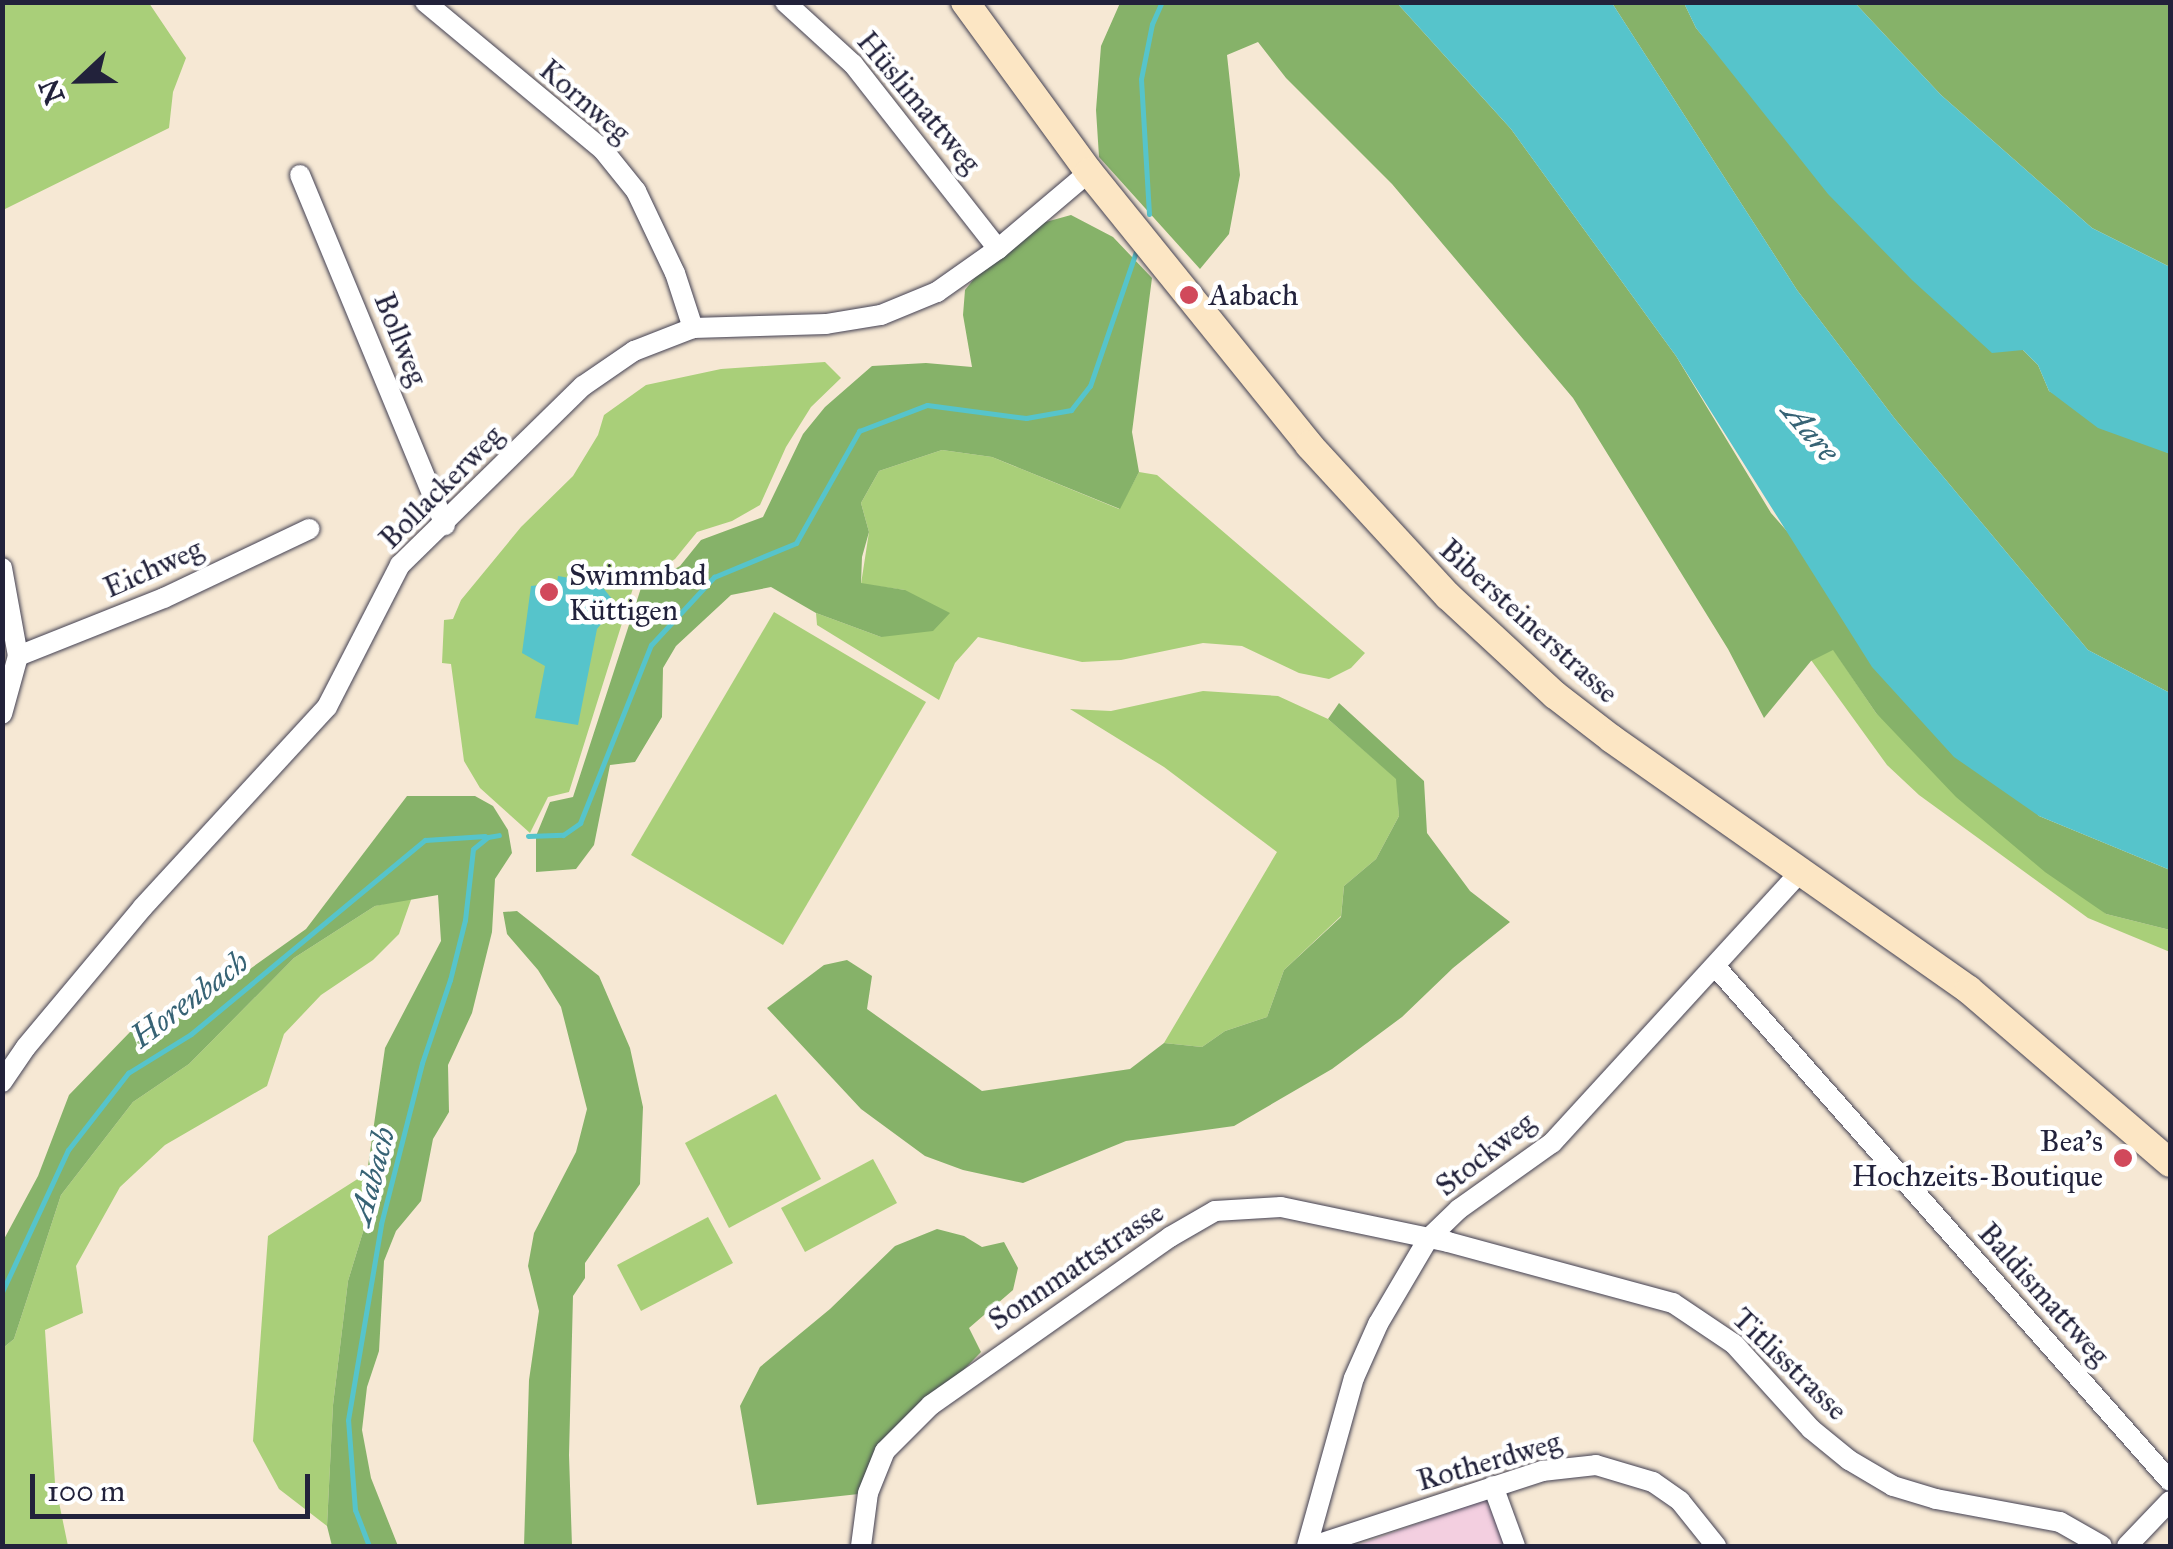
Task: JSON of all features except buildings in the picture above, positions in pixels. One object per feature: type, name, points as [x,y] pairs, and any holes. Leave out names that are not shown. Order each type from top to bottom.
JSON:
[{"type":"main road","name":"Bibersteinerstrasse","points":[[964,2],[1089,172],[1309,445],[1448,596],[1598,728],[1969,990],[2170,1163]]},
{"type":"street","name":"Kornweg","points":[[425,2],[603,150],[636,191],[675,272],[693,328]]},
{"type":"street","name":"Hüslimattweg","points":[[784,2],[854,64],[998,249]]},
{"type":"street","name":"Bollackerweg","points":[[2,1082],[144,907],[316,721],[360,649],[400,565],[583,386],[634,352],[693,328],[826,324],[881,315],[938,292],[998,249],[1089,172]]},
{"type":"street","name":"Bollweg","points":[[300,175],[445,525]]},
{"type":"street","name":"Eichweg","points":[[18,656],[164,598],[310,529]]},
{"type":"street","points":[[2,568],[18,656],[2,714]]},
{"type":"street","name":"Stockweg","points":[[1310,1546],[1354,1378],[1378,1324],[1428,1239],[1459,1209],[1552,1143],[1802,870]]},
{"type":"street","name":"Baldismattweg","points":[[1715,966],[2170,1481]]},
{"type":"street","name":"Sonnmattstrasse","points":[[860,1546],[868,1492],[885,1450],[931,1405],[1170,1237],[1215,1212],[1281,1207],[1428,1239]]},
{"type":"street","name":"Titlisstrasse","points":[[1428,1239],[1674,1303],[1734,1344],[1810,1429],[1849,1460],[1893,1486],[1936,1499],[2060,1522],[2102,1546]]},
{"type":"street","name":"Rotherdweg","points":[[1310,1546],[1569,1465],[1596,1465],[1630,1473],[1680,1502],[1716,1546]]},
{"type":"street","points":[[1493,1486],[1515,1546]]},
{"type":"street","points":[[2127,1546],[2170,1502]]},
{"type":"shaded area","points":[[1486,1499],[1506,1546],[1355,1546]]},
{"type":"green space","points":[[3,2],[149,3],[186,58],[173,92],[169,128],[3,210]]},
{"type":"green space","points":[[1120,3],[1397,3],[1511,129],[1676,356],[1771,513],[2039,816],[2170,870],[2170,930],[2106,914],[2045,872],[1956,797],[1876,713],[1833,650],[1811,661],[1764,718],[1728,649],[1573,398],[1392,184],[1286,78],[1258,42],[1227,55],[1240,175],[1229,234],[1200,269],[1099,157],[1096,110],[1101,46]]},
{"type":"green space","points":[[1612,3],[1684,3],[1696,28],[1751,94],[2023,350],[2038,365],[2049,391],[2170,454],[2170,693],[2088,650],[1895,419],[1797,290]]},
{"type":"green space","points":[[1855,3],[2170,3],[2170,267],[2092,228],[1941,95]]},
{"type":"green space","points":[[1071,215],[1113,237],[1152,278],[1132,432],[1139,472],[1120,509],[992,457],[942,450],[879,471],[861,503],[869,532],[862,557],[861,583],[905,590],[950,613],[933,631],[881,637],[816,613],[771,587],[731,595],[676,646],[663,668],[662,717],[635,762],[610,765],[594,845],[576,869],[536,872],[536,836],[550,802],[573,797],[641,588],[680,566],[701,540],[763,517],[803,434],[825,407],[872,366],[926,363],[972,367],[963,315],[965,290],[998,249],[1024,228]]},
{"type":"green space","name":"Swimmbad Küttigen","points":[[825,362],[841,378],[811,407],[786,447],[760,505],[732,521],[697,532],[675,559],[634,585],[569,792],[548,797],[530,833],[480,788],[464,761],[451,664],[442,663],[444,620],[453,619],[461,600],[521,527],[573,476],[598,435],[604,415],[646,385],[721,369]]},
{"type":"green space","points":[[942,450],[992,457],[1119,509],[1139,472],[1157,475],[1365,653],[1351,668],[1329,679],[1299,673],[1242,646],[1203,643],[1121,660],[1082,662],[978,637],[955,663],[939,700],[817,625],[816,613],[881,637],[905,590],[861,584],[869,532],[861,503],[879,471]]},
{"type":"green space","points":[[774,612],[926,702],[783,945],[631,855]]},
{"type":"green space","points":[[1833,649],[1876,713],[2106,914],[2170,930],[2170,952],[2088,918],[1919,795],[1887,765],[1811,660]]},
{"type":"green space","points":[[1203,691],[1278,696],[1328,719],[1397,779],[1399,816],[1376,859],[1344,886],[1341,916],[1284,970],[1267,1017],[1225,1031],[1202,1047],[1164,1043],[1277,852],[1164,767],[1070,709],[1111,711]]},
{"type":"green space","points":[[1339,703],[1424,781],[1427,833],[1470,891],[1510,922],[1453,968],[1402,1017],[1332,1069],[1234,1126],[1126,1141],[1023,1183],[963,1170],[925,1156],[861,1109],[767,1008],[824,965],[847,960],[872,976],[867,1009],[982,1091],[1130,1069],[1164,1043],[1202,1047],[1225,1031],[1267,1017],[1284,970],[1341,917],[1344,886],[1376,859],[1399,816],[1396,779],[1328,719]]},
{"type":"green space","points":[[407,796],[475,796],[493,806],[508,830],[512,853],[495,879],[492,932],[472,1013],[448,1065],[449,1112],[433,1139],[421,1201],[396,1231],[384,1261],[379,1351],[367,1387],[362,1430],[371,1478],[398,1546],[332,1546],[327,1526],[333,1405],[348,1281],[366,1222],[367,1173],[385,1048],[441,941],[438,895],[375,906],[294,958],[189,1064],[133,1102],[61,1195],[14,1339],[3,1348],[3,1241],[38,1176],[69,1095],[130,1032],[184,1016],[306,929]]},
{"type":"green space","points":[[412,897],[399,934],[373,960],[321,995],[284,1034],[267,1086],[165,1145],[120,1187],[76,1266],[83,1313],[45,1330],[55,1483],[68,1546],[3,1546],[3,1348],[14,1339],[61,1195],[133,1102],[189,1064],[294,958],[375,906]]},
{"type":"green space","points":[[517,911],[599,976],[630,1048],[643,1107],[640,1184],[585,1263],[585,1278],[573,1296],[569,1455],[572,1546],[524,1546],[529,1380],[539,1311],[528,1266],[534,1233],[576,1152],[587,1109],[561,1007],[538,970],[507,934],[503,912]]},
{"type":"green space","points":[[776,1094],[821,1179],[729,1228],[685,1143]]},
{"type":"green space","points":[[873,1159],[897,1203],[805,1252],[781,1208]]},
{"type":"green space","points":[[367,1173],[366,1222],[348,1281],[333,1405],[327,1526],[279,1489],[253,1441],[268,1236]]},
{"type":"green space","points":[[708,1217],[733,1263],[641,1311],[617,1265]]},
{"type":"green space","points":[[937,1229],[964,1236],[982,1247],[1004,1242],[1018,1268],[1013,1290],[969,1328],[981,1352],[885,1450],[868,1493],[757,1505],[740,1406],[760,1367],[830,1309],[895,1246]]},
{"type":"water","name":"Aare","points":[[1397,3],[1612,3],[1797,290],[1895,419],[2088,650],[2170,693],[2170,870],[2039,816],[1954,757],[1872,667],[1676,356],[1511,129]]},
{"type":"water","points":[[1684,3],[1855,3],[1941,95],[2092,228],[2170,267],[2170,454],[2098,428],[2049,391],[2038,365],[2023,350],[1992,353],[1912,280],[1828,194],[1696,28]]},
{"type":"water","points":[[558,576],[599,583],[617,605],[597,629],[578,725],[535,718],[545,666],[522,653],[531,586],[557,583]]},
{"type":"waterway","name":"Aabach","points":[[1149,214],[1141,79],[1152,24],[1162,2]]},
{"type":"waterway","name":"Aabach","points":[[528,836],[563,835],[580,823],[651,645],[714,577],[796,543],[859,431],[927,405],[1026,418],[1071,410],[1090,386],[1136,252]]},
{"type":"waterway","name":"Aabach","points":[[369,1546],[355,1510],[348,1420],[381,1224],[422,1063],[465,920],[473,849],[488,837],[499,835]]},
{"type":"waterway","name":"Horenbach","points":[[2,1292],[68,1150],[128,1073],[191,1034],[425,840],[485,836]]},
{"type":"place","name":"Aabach","points":[[1189,295]]},
{"type":"place","name":"Swimmbad Küttigen","points":[[549,592]]},
{"type":"place","name":"Bea's Hochzeits-Boutique","points":[[2123,1158]]}]
